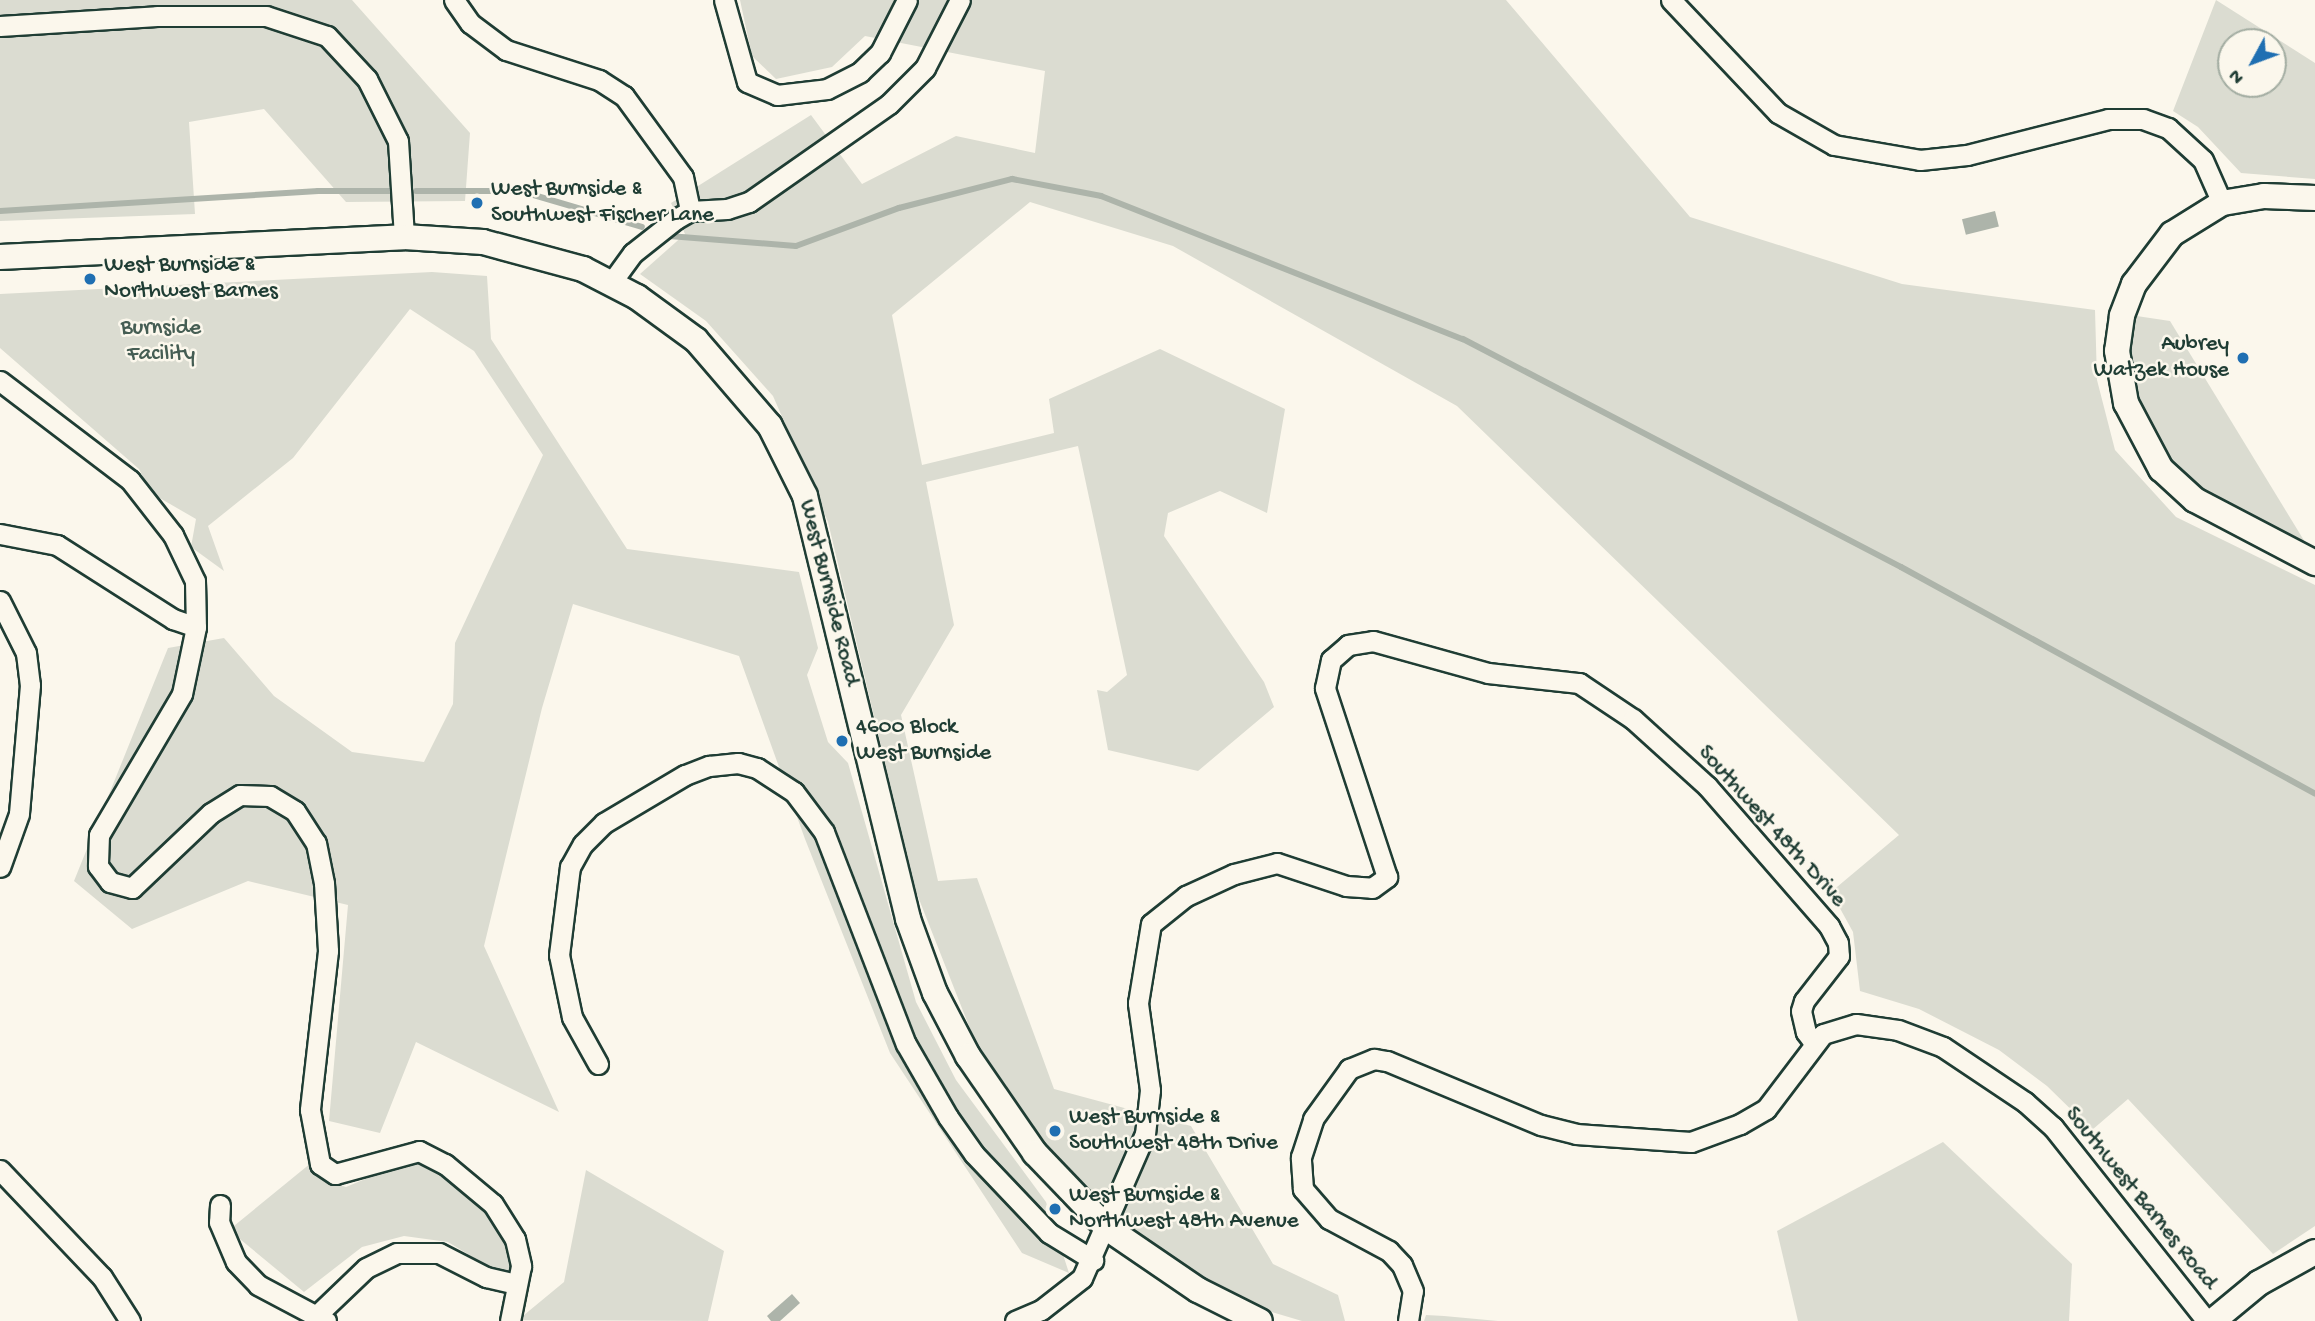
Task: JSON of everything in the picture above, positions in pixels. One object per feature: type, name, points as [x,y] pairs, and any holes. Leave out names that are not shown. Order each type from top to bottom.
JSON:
[{"type":"main road","points":[[2315,198],[2282,195],[2222,203],[2172,234],[2134,284],[2119,331],[2121,387],[2141,438],[2179,487],[2315,563]]},
{"type":"main road","name":"West Burnside Road","points":[[0,257],[404,237],[516,249],[555,259],[611,283],[696,340],[753,401],[783,447],[814,524],[892,861],[935,993],[968,1056],[1013,1126],[1107,1228],[1198,1290],[1260,1321]]},
{"type":"main road","points":[[2213,1321],[2259,1283],[2315,1252]]},
{"type":"street","points":[[454,0],[470,23],[506,50],[599,80],[624,96],[683,177],[690,211]]},
{"type":"street","points":[[724,0],[747,82],[777,95],[827,89],[860,72],[880,53],[907,0]]},
{"type":"street","points":[[611,283],[633,253],[690,211],[727,209],[749,202],[889,104],[925,68],[960,0]]},
{"type":"street","points":[[1671,0],[1778,113],[1834,145],[1920,160],[1967,155],[2108,119],[2143,119],[2168,128],[2203,160],[2222,203]]},
{"type":"street","points":[[0,26],[158,16],[265,16],[327,36],[366,79],[398,141],[404,237]]},
{"type":"street","points":[[0,381],[130,480],[153,506],[186,557],[195,581],[196,627],[182,694],[99,835],[98,866],[110,882],[132,888],[211,813],[240,794],[270,796],[295,811],[316,843],[324,883],[328,951],[310,1110],[320,1164],[335,1174],[419,1152],[445,1164],[493,1205],[515,1239],[521,1266],[510,1321]]},
{"type":"street","points":[[0,534],[57,545],[173,619],[196,627]]},
{"type":"street","points":[[0,601],[26,653],[30,685],[19,814],[0,867]]},
{"type":"street","name":"Southwest 48th Drive","points":[[1107,1228],[1145,1134],[1150,1090],[1139,1003],[1151,924],[1186,895],[1234,874],[1277,863],[1346,886],[1372,888],[1387,877],[1325,688],[1331,660],[1348,645],[1373,641],[1488,673],[1579,683],[1633,719],[1707,786],[1829,926],[1839,956],[1804,1001],[1801,1011],[1805,1032],[1814,1043]]},
{"type":"street","points":[[598,1064],[572,1017],[559,955],[570,867],[583,844],[604,823],[685,775],[729,764],[757,768],[794,792],[824,832],[897,1024],[948,1117],[974,1154],[1049,1233],[1093,1260]]},
{"type":"street","name":"Southwest Barnes Road","points":[[1408,1321],[1413,1291],[1402,1265],[1389,1251],[1329,1219],[1303,1189],[1301,1157],[1313,1119],[1349,1069],[1374,1059],[1387,1061],[1541,1125],[1623,1139],[1691,1142],[1740,1124],[1766,1109],[1814,1043],[1831,1029],[1870,1024],[1943,1047],[2001,1083],[2053,1127],[2207,1321]]},
{"type":"street","points":[[0,1170],[102,1277],[130,1321]]},
{"type":"street","points":[[220,1205],[219,1222],[236,1262],[258,1285],[322,1318],[366,1268],[397,1253],[439,1253],[486,1277],[516,1284]]},
{"type":"street","points":[[1015,1321],[1062,1294],[1082,1278],[1107,1228]]},
{"type":"green space","points":[[0,0],[352,0],[470,133],[465,201],[346,202],[264,109],[189,122],[195,214],[0,221]]},
{"type":"green space","points":[[740,0],[1506,0],[1690,217],[1902,284],[2095,310],[2097,380],[2115,450],[2176,517],[2315,585],[2315,1226],[2273,1254],[2128,1099],[2092,1130],[2047,1086],[1999,1050],[1919,1009],[1860,991],[1853,932],[1831,892],[1899,835],[1457,406],[1173,246],[1030,202],[892,315],[922,465],[1054,433],[1049,399],[1160,349],[1285,409],[1267,513],[1220,491],[1168,513],[1164,536],[1264,682],[1274,707],[1198,771],[1108,750],[1097,690],[1107,692],[1127,675],[1078,446],[926,482],[954,625],[901,715],[938,881],[977,878],[1054,1089],[1191,1126],[1273,1264],[1338,1295],[1345,1321],[1302,1321],[1252,1306],[1121,1227],[1041,1145],[982,1059],[915,889],[828,522],[773,396],[706,321],[640,274],[685,234],[671,203],[811,115],[862,184],[956,136],[1035,153],[1045,71],[865,36],[832,67],[776,79],[752,56]]},
{"type":"green space","points":[[2216,0],[2260,28],[2217,28],[2217,98],[2287,98],[2287,45],[2315,63],[2315,179],[2241,173],[2198,127],[2173,111]]},
{"type":"green space","name":"Burnside Facility","points":[[432,272],[487,276],[491,339],[627,549],[799,572],[818,648],[807,675],[828,742],[848,763],[916,1002],[956,1080],[1046,1202],[1069,1273],[1022,1253],[890,1053],[805,839],[739,656],[573,604],[542,708],[484,946],[559,1112],[416,1042],[380,1133],[329,1121],[348,905],[248,881],[132,929],[74,881],[168,648],[224,638],[274,696],[352,752],[424,762],[453,704],[455,643],[543,455],[474,351],[410,309],[293,458],[208,526],[224,571],[191,547],[196,519],[151,493],[139,469],[0,348],[0,294]]},
{"type":"green space","points":[[2130,315],[2170,321],[2308,547],[2202,489],[2154,442],[2129,375]]},
{"type":"green space","points":[[1943,1142],[2072,1264],[2069,1321],[1798,1321],[1777,1231]]},
{"type":"green space","points":[[423,1162],[455,1183],[501,1230],[509,1241],[517,1275],[484,1264],[448,1242],[404,1236],[362,1247],[304,1292],[229,1230],[311,1163],[324,1180],[346,1187],[404,1163]]},
{"type":"green space","points":[[586,1170],[724,1251],[708,1321],[518,1320],[564,1282]]},
{"type":"green space","points":[[1426,1315],[1444,1316],[1498,1321],[1424,1321]]},
{"type":"shaded area","points":[[1995,211],[1999,227],[1966,235],[1962,219]]},
{"type":"shaded area","points":[[792,1294],[800,1303],[780,1321],[771,1321],[767,1316]]},
{"type":"waterway","points":[[669,236],[796,246],[899,208],[1012,179],[1101,196],[1463,339],[1901,567],[2315,794]]},
{"type":"waterway","points":[[0,211],[318,191],[396,191]]},
{"type":"waterway","points":[[416,191],[520,191],[642,227]]},
{"type":"place","name":"West Burnside & Southwest Fischer Lane","points":[[477,203]]},
{"type":"place","name":"West Burnside & Northwest Barnes","points":[[90,279]]},
{"type":"place","name":"Aubrey Watzek House","points":[[2243,358]]},
{"type":"place","name":"4600 Block West Burnside","points":[[842,741]]},
{"type":"place","name":"West Burnside & Southwest 48th Drive","points":[[1055,1131]]},
{"type":"place","name":"West Burnside & Northwest 48th Avenue","points":[[1055,1209]]}]
